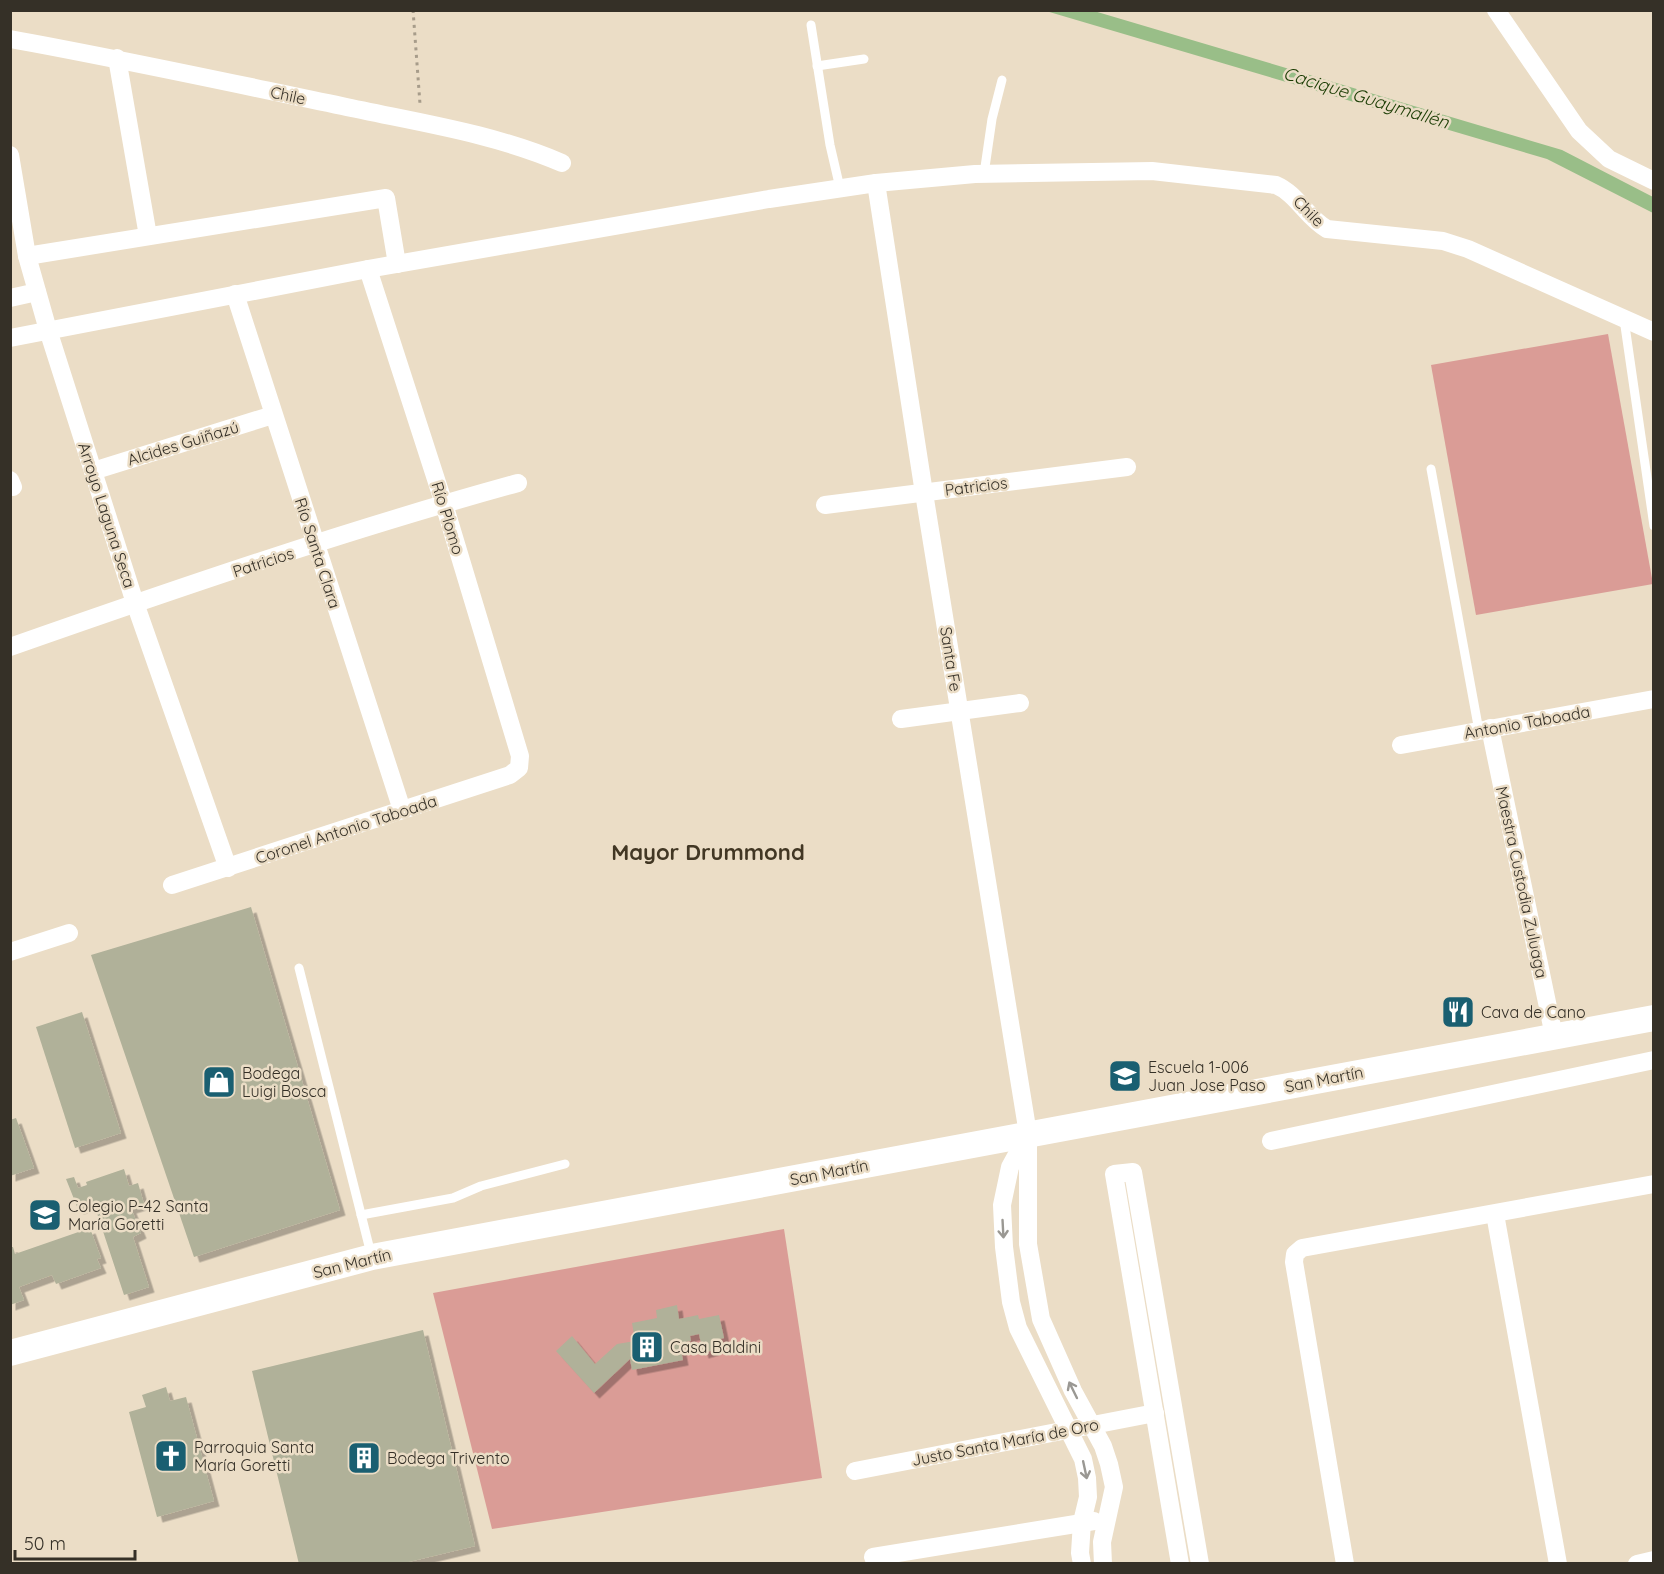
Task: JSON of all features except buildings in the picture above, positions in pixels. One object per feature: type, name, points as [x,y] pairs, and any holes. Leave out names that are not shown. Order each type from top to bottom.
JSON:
[{"type":"main road","name":"San Martín","points":[[10,1353],[372,1257],[1653,1018]]},
{"type":"street","points":[[1496,10],[1579,131],[1609,159],[1653,181]]},
{"type":"street","name":"Chile","points":[[10,39],[117,58],[421,123],[529,148],[562,163]]},
{"type":"street","points":[[117,58],[148,236]]},
{"type":"street","name":"Arroyo Laguna Seca","points":[[10,155],[27,255],[48,330],[135,603],[228,868]]},
{"type":"street","name":"Chile","points":[[10,338],[368,269],[840,188],[984,174],[1152,171],[1276,184],[1288,190],[1316,223],[1327,229],[1443,241],[1459,246],[1653,332]]},
{"type":"street","name":"Santa Fe","points":[[876,183],[1028,1134],[1028,1244],[1041,1319],[1109,1464],[1114,1487],[1102,1542],[1103,1563]]},
{"type":"street","points":[[27,255],[386,198],[397,264]]},
{"type":"street","name":"Río Plomo","points":[[368,269],[444,504],[520,756],[519,768]]},
{"type":"street","points":[[10,298],[37,292]]},
{"type":"street","name":"Río Santa Clara","points":[[235,294],[402,810]]},
{"type":"street","name":"Alcides Guiñazú","points":[[93,471],[273,415]]},
{"type":"street","name":"Patricios","points":[[825,505],[1127,467]]},
{"type":"street","name":"Patricios","points":[[10,646],[315,545],[518,483]]},
{"type":"street","name":"Antonio Taboada","points":[[1401,745],[1653,699]]},
{"type":"street","points":[[900,719],[1020,702]]},
{"type":"street","name":"Maestra Custodia Zuluaga","points":[[1485,730],[1554,1036]]},
{"type":"street","name":"Coronel Antonio Taboada","points":[[172,885],[510,775],[519,768]]},
{"type":"street","points":[[10,952],[69,933]]},
{"type":"street","points":[[1270,1141],[1653,1060]]},
{"type":"street","points":[[1028,1134],[1010,1167],[1002,1205],[1008,1283],[1018,1328],[1083,1459],[1088,1497],[1082,1522],[1080,1553],[1082,1563]]},
{"type":"street","points":[[1180,1563],[1114,1174],[1133,1172],[1200,1563]]},
{"type":"street","points":[[1345,1563],[1294,1262],[1295,1254],[1302,1248],[1653,1184]]},
{"type":"street","points":[[1002,1205],[1028,1203]]},
{"type":"street","points":[[1495,1214],[1558,1563]]},
{"type":"street","points":[[1018,1328],[1041,1319]]},
{"type":"street","name":"Justo Santa María de Oro","points":[[855,1471],[1155,1413]]},
{"type":"street","points":[[873,1557],[1108,1519]]},
{"type":"street","points":[[1636,1563],[1653,1560]]},
{"type":"lane","points":[[811,25],[830,145],[840,188]]},
{"type":"lane","points":[[817,66],[864,59]]},
{"type":"lane","points":[[984,174],[992,119],[1002,80]]},
{"type":"lane","points":[[1624,319],[1653,526]]},
{"type":"lane","points":[[1431,470],[1485,730]]},
{"type":"lane","points":[[299,968],[372,1257]]},
{"type":"lane","points":[[361,1215],[453,1198],[481,1186],[565,1164]]},
{"type":"path","points":[[413,10],[421,123]]},
{"type":"shaded area","points":[[1608,334],[1653,584],[1476,615],[1431,365]]},
{"type":"shaded area","points":[[784,1229],[822,1478],[492,1529],[433,1293]]},
{"type":"water","name":"Cacique Guaymallén","points":[[1046,11],[1094,11],[1562,150],[1653,197],[1653,213],[1547,159]]},
{"type":"place","name":"Cava de Cano","points":[[1458,1012]]},
{"type":"place","name":"Escuela 1-006 Juan Jose Paso","points":[[1125,1076]]},
{"type":"place","name":"Bodega Luigi Bosca","points":[[219,1082]]},
{"type":"place","name":"Colegio P-42 Santa María Goretti","points":[[45,1215]]},
{"type":"place","name":"Casa Baldini","points":[[647,1347]]},
{"type":"place","name":"Parroquia Santa María Goretti","points":[[171,1456]]},
{"type":"place","name":"Bodega Trivento","points":[[364,1458]]},
{"type":"district","name":"Mayor Drummond","points":[[708,852]]}]
